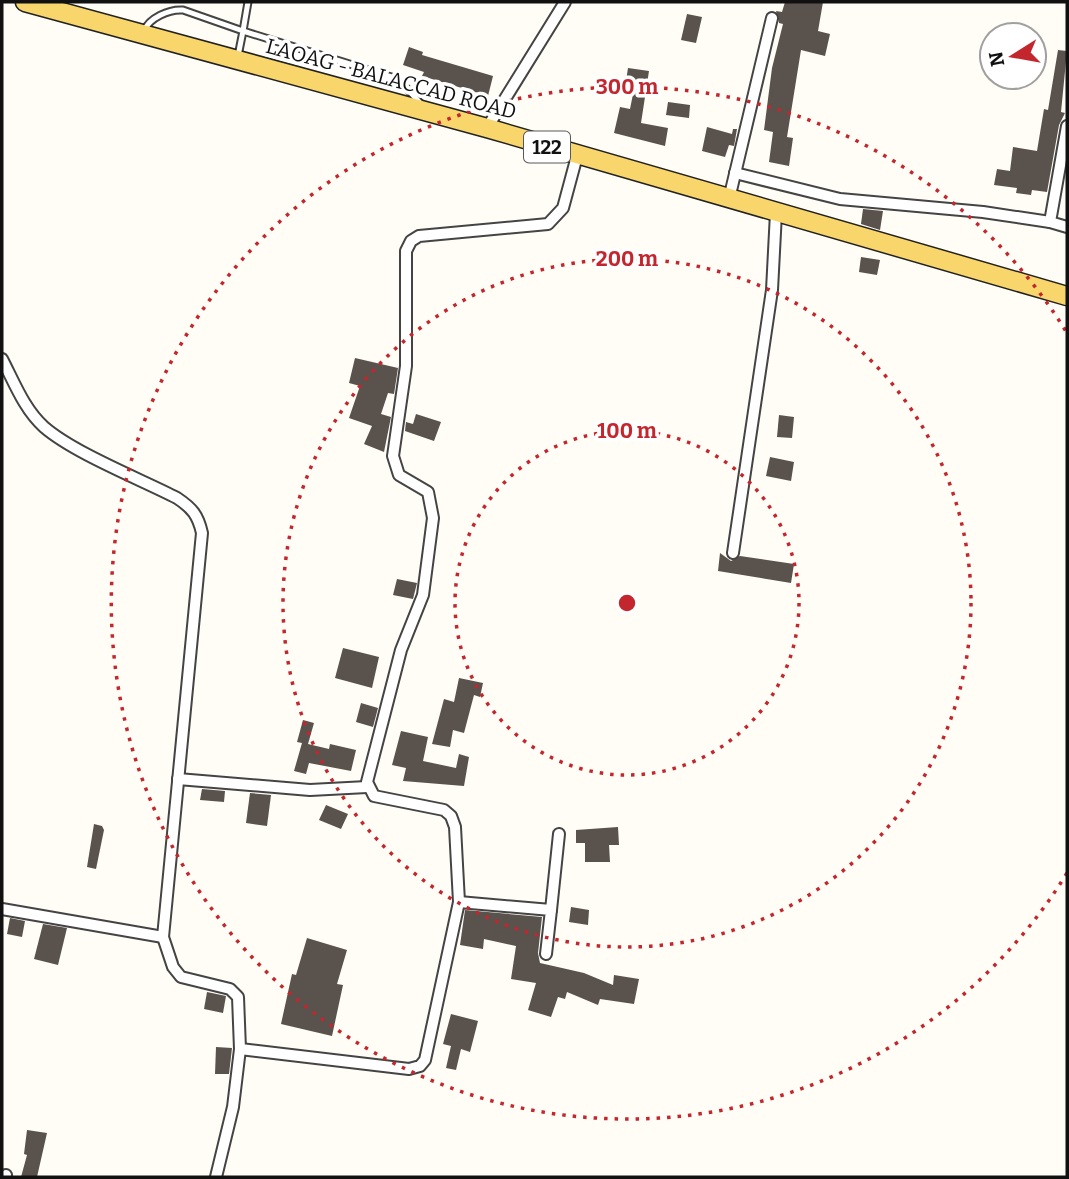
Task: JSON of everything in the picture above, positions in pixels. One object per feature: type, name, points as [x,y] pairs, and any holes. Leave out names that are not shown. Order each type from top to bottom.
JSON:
[{"type":"main road","name":"LAOAG - BALACCAD ROAD","points":[[25,2],[487,128],[1067,296]]},
{"type":"street","points":[[487,128],[565,2]]},
{"type":"street","points":[[729,199],[772,18]]},
{"type":"street","points":[[1050,222],[1067,126]]},
{"type":"street","points":[[367,787],[401,650],[423,595],[433,518],[428,492],[400,475],[393,456],[406,366],[406,251],[411,241],[419,236],[548,224],[563,208],[577,156]]},
{"type":"street","points":[[735,173],[840,199],[982,212],[1067,227]]},
{"type":"street","points":[[733,553],[772,290],[776,213]]},
{"type":"street","points":[[2,359],[27,407],[44,427],[62,439],[177,498],[193,509],[199,519],[202,533],[163,937],[173,967],[181,977],[235,993],[240,1049],[233,1107],[216,1177]]},
{"type":"street","points":[[178,779],[310,790],[367,787]]},
{"type":"street","points":[[240,1049],[409,1069],[420,1066],[429,1047],[459,902],[455,827],[451,816],[444,810],[374,796],[367,787]]},
{"type":"street","points":[[546,954],[559,834]]},
{"type":"street","points":[[459,902],[551,911]]},
{"type":"street","points":[[2,909],[163,937]]},
{"type":"lane","points":[[183,10],[184,2]]},
{"type":"lane","points":[[237,60],[248,2]]},
{"type":"lane","points":[[142,34],[146,25],[159,16],[173,9],[183,10],[398,79],[428,113]]},
{"type":"building","points":[[785,2],[823,2],[818,31],[830,34],[825,56],[801,50],[787,137],[793,138],[789,166],[769,162],[773,132],[764,130],[772,68],[783,24],[779,23],[776,11],[782,12]]},
{"type":"building","points":[[687,14],[702,17],[696,43],[681,40]]},
{"type":"building","points":[[409,47],[423,52],[422,55],[493,76],[488,96],[422,76],[424,72],[403,65]]},
{"type":"building","points":[[1058,50],[1067,51],[1061,112],[1065,113],[1059,125],[1047,192],[1032,190],[1031,195],[1016,193],[1017,188],[994,185],[997,169],[1010,171],[1013,147],[1037,151],[1044,109],[1048,110]]},
{"type":"building","points":[[628,68],[649,71],[641,123],[668,128],[665,146],[614,133],[620,107],[630,109],[634,89],[625,87]]},
{"type":"building","points":[[668,102],[690,105],[689,118],[666,115]]},
{"type":"building","points":[[707,127],[732,134],[733,129],[737,129],[734,146],[729,145],[725,157],[702,151]]},
{"type":"building","points":[[863,209],[883,211],[880,230],[861,224]]},
{"type":"building","points":[[861,257],[880,260],[877,275],[859,272]]},
{"type":"building","points":[[355,358],[398,368],[394,394],[388,393],[381,414],[391,417],[384,452],[364,444],[372,426],[349,418],[360,386],[349,383]]},
{"type":"building","points":[[416,414],[441,422],[434,441],[405,431],[406,422],[413,424]]},
{"type":"building","points":[[779,415],[794,417],[792,438],[777,437]]},
{"type":"building","points":[[770,457],[794,462],[791,481],[766,476]]},
{"type":"building","points":[[720,553],[731,561],[740,556],[794,564],[791,583],[718,571]]},
{"type":"building","points":[[397,579],[417,583],[413,599],[393,595]]},
{"type":"building","points":[[343,648],[379,657],[372,688],[335,678]]},
{"type":"building","points":[[459,678],[483,683],[480,697],[474,695],[464,733],[453,730],[450,747],[432,744],[444,699],[454,702]]},
{"type":"building","points":[[361,703],[378,708],[373,727],[356,722]]},
{"type":"building","points":[[303,720],[314,723],[308,744],[329,749],[330,744],[356,750],[351,771],[309,763],[306,774],[294,771],[302,743],[297,742]]},
{"type":"building","points":[[401,731],[428,737],[423,761],[456,768],[459,754],[469,757],[464,786],[403,781],[406,768],[392,765]]},
{"type":"building","points":[[202,789],[225,791],[224,802],[200,800]]},
{"type":"building","points":[[250,793],[271,795],[267,826],[246,823]]},
{"type":"building","points":[[326,805],[348,814],[341,829],[319,820]]},
{"type":"building","points":[[94,824],[102,826],[104,830],[96,869],[87,867]]},
{"type":"building","points":[[618,827],[619,845],[609,845],[610,862],[585,862],[585,843],[576,843],[576,830]]},
{"type":"building","points":[[571,907],[589,910],[588,925],[569,922]]},
{"type":"building","points":[[465,910],[542,917],[538,953],[540,963],[584,973],[613,985],[614,975],[639,979],[634,1004],[600,999],[598,1005],[567,992],[565,999],[558,997],[551,1017],[528,1010],[536,983],[511,979],[516,946],[484,939],[483,949],[460,945]]},
{"type":"building","points":[[10,918],[25,921],[22,937],[7,934]]},
{"type":"building","points":[[43,924],[67,928],[58,965],[34,959]]},
{"type":"building","points":[[307,938],[347,950],[337,984],[343,985],[332,1036],[281,1024],[292,974],[296,975]]},
{"type":"building","points":[[207,992],[226,996],[223,1013],[204,1009]]},
{"type":"building","points":[[451,1014],[478,1021],[470,1052],[461,1049],[456,1070],[446,1068],[451,1046],[443,1044]]},
{"type":"building","points":[[216,1047],[232,1048],[229,1074],[215,1074]]},
{"type":"building","points":[[27,1130],[47,1133],[37,1177],[21,1177],[27,1155],[24,1154]]}]
